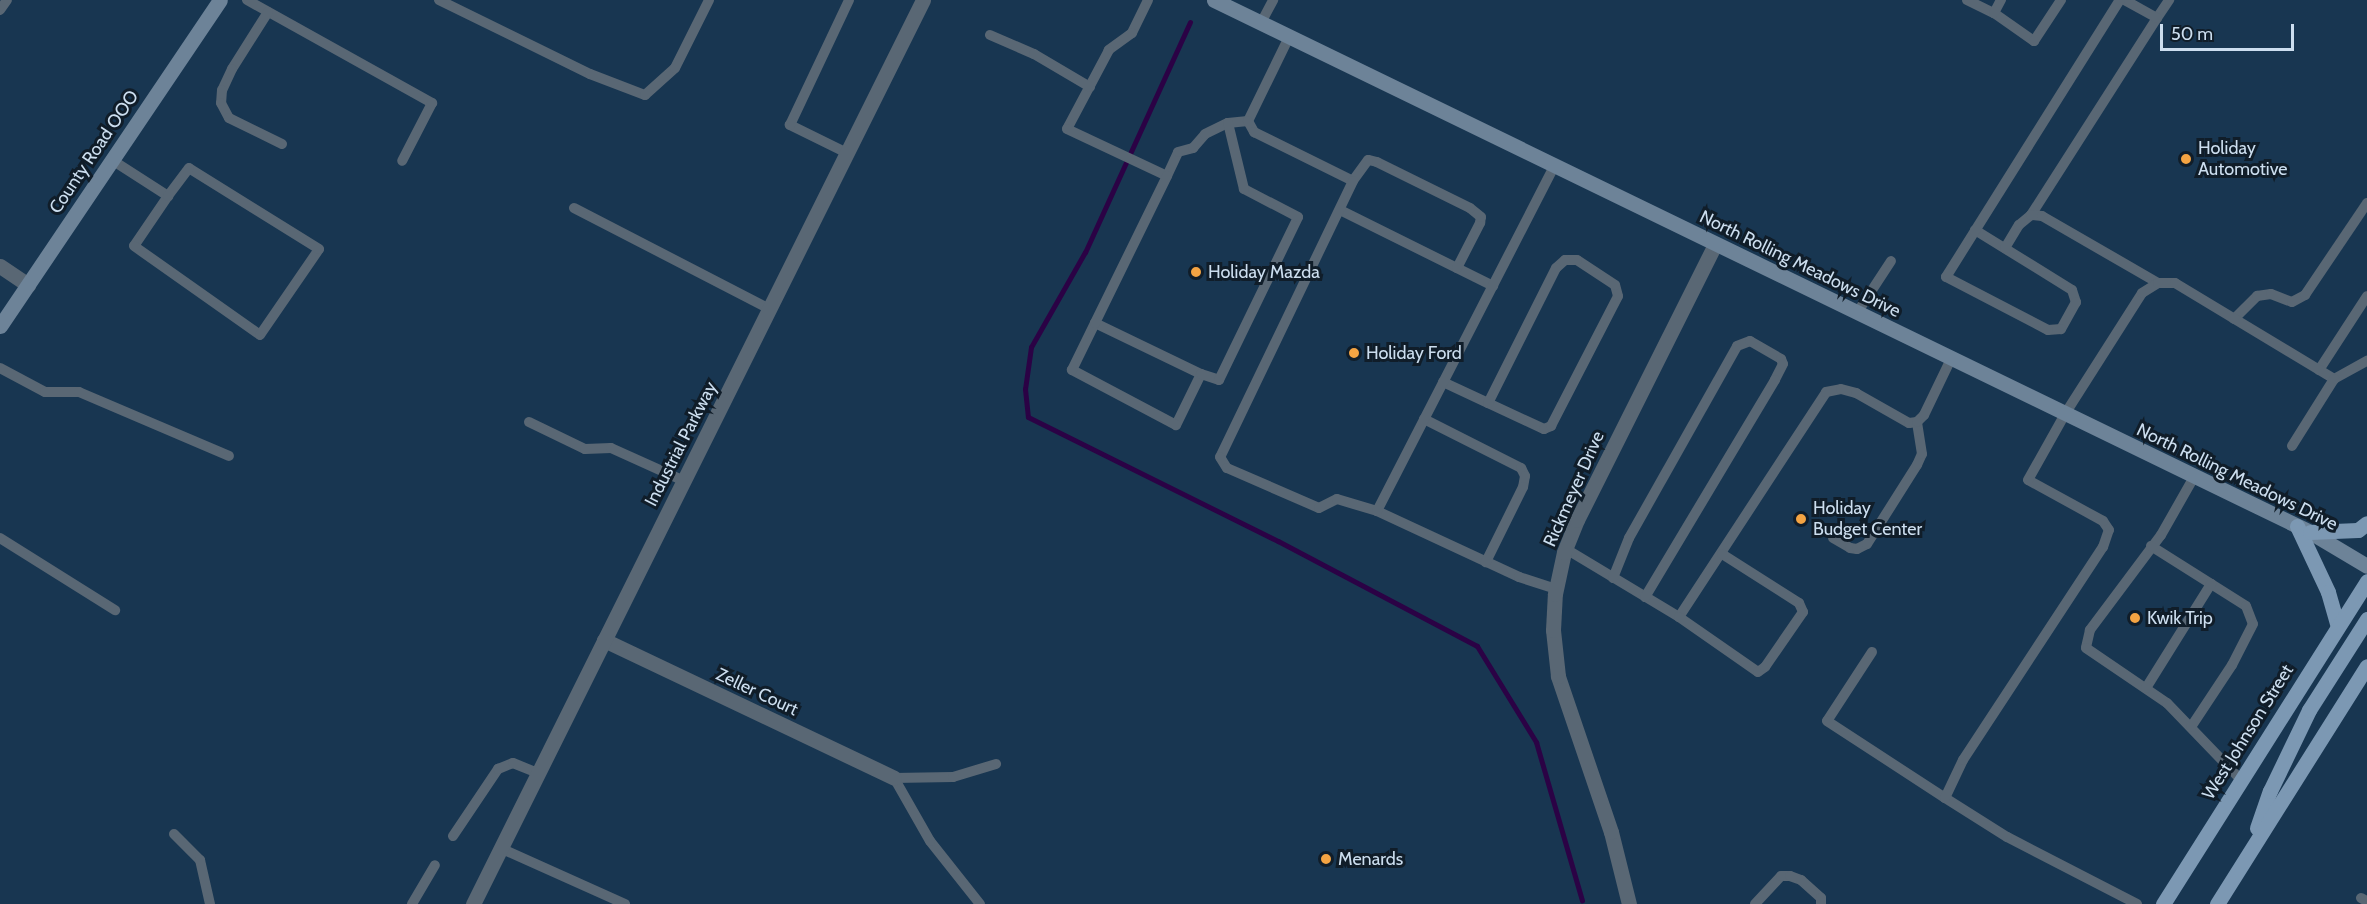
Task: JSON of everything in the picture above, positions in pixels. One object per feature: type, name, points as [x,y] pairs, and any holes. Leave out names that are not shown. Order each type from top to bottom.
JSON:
[{"type":"main road","name":"County Road OOO","points":[[0,326],[220,0]]},
{"type":"main road","name":"North Rolling Meadows Drive","points":[[1214,0],[1262,21],[1715,245],[2303,529],[2367,566]]},
{"type":"main road","points":[[2338,626],[2328,592],[2303,529],[2358,530],[2367,524]]},
{"type":"main road","name":"West Johnson Street","points":[[2163,904],[2367,580]]},
{"type":"main road","points":[[2248,853],[2270,791],[2309,710],[2367,619]]},
{"type":"main road","points":[[2217,904],[2367,666]]},
{"type":"main road","points":[[2340,709],[2367,687]]},
{"type":"street","name":"Industrial Parkway","points":[[473,904],[923,0]]},
{"type":"street","name":"Rickmeyer Drive","points":[[1629,904],[1611,832],[1558,676],[1553,630],[1556,589],[1566,549],[1577,520],[1715,245]]},
{"type":"street","points":[[0,266],[28,285]]},
{"type":"street","name":"Zeller Court","points":[[604,640],[894,778]]},
{"type":"lane","points":[[0,10],[7,0]]},
{"type":"lane","points":[[247,0],[432,103],[402,161]]},
{"type":"lane","points":[[439,0],[591,74],[645,95],[675,68],[709,0]]},
{"type":"lane","points":[[847,153],[790,124],[849,0]]},
{"type":"lane","points":[[1148,0],[1132,33],[1110,50],[1067,129],[1167,176]]},
{"type":"lane","points":[[1262,21],[1273,0]]},
{"type":"lane","points":[[1967,0],[1994,13],[2034,41],[2061,0]]},
{"type":"lane","points":[[1994,13],[2001,0]]},
{"type":"lane","points":[[1976,230],[2072,290],[2076,302],[2061,329],[2048,330],[1946,277],[2120,0]]},
{"type":"lane","points":[[2126,0],[2157,18]]},
{"type":"lane","points":[[2005,248],[2019,225],[2031,215],[2169,0]]},
{"type":"lane","points":[[268,12],[232,69],[222,90],[221,103],[229,118],[282,144]]},
{"type":"lane","points":[[990,35],[1034,54],[1090,87]]},
{"type":"lane","points":[[1248,121],[1290,35]]},
{"type":"lane","points":[[1201,374],[1176,424],[1072,370],[1178,152],[1193,148],[1205,134],[1228,123],[1248,121]]},
{"type":"lane","points":[[1248,121],[1254,132],[1353,181]]},
{"type":"lane","points":[[1095,323],[1201,374],[1219,380],[1298,217],[1245,189],[1228,123]]},
{"type":"lane","points":[[112,160],[168,196]]},
{"type":"lane","points":[[1457,268],[1480,224],[1480,217],[1470,207],[1377,162],[1368,160],[1353,181],[1220,457],[1227,468],[1319,508],[1337,499],[1377,511],[1519,577],[1556,589]]},
{"type":"lane","points":[[1377,511],[1554,166]]},
{"type":"lane","points":[[189,168],[319,249],[260,335],[134,246],[168,196],[189,168]]},
{"type":"lane","points":[[2234,319],[2257,296],[2271,294],[2292,302],[2305,295],[2367,203]]},
{"type":"lane","points":[[574,208],[770,309]]},
{"type":"lane","points":[[1340,210],[1493,285]]},
{"type":"lane","points":[[2031,215],[2042,216],[2158,283],[2175,283],[2334,379]]},
{"type":"lane","points":[[1443,382],[1488,403],[1544,429],[1551,426],[1618,296],[1615,285],[1577,260],[1565,260],[1556,268],[1488,403]]},
{"type":"lane","points":[[1857,313],[1891,261]]},
{"type":"lane","points":[[1946,798],[1963,760],[2103,547],[2109,530],[2103,521],[2028,480],[2065,414],[2142,293],[2158,283]]},
{"type":"lane","points":[[2319,370],[2367,296]]},
{"type":"lane","points":[[1613,578],[1629,538],[1737,346],[1750,341],[1781,359],[1783,364],[1774,380],[1645,597]]},
{"type":"lane","points":[[1679,618],[1826,392],[1841,389],[1856,393],[1909,423],[1917,422],[1924,415],[1951,359]]},
{"type":"lane","points":[[2292,446],[2334,379],[2367,361]]},
{"type":"lane","points":[[0,368],[45,392],[79,392],[229,456]]},
{"type":"lane","points":[[1424,419],[1521,468],[1526,476],[1523,487],[1486,562]]},
{"type":"lane","points":[[529,422],[585,449],[611,448],[684,481]]},
{"type":"lane","points":[[1833,538],[1850,548],[1857,549],[1867,544],[1922,454],[1917,422]]},
{"type":"lane","points":[[2194,477],[2151,546],[2090,630],[2086,648],[2167,703],[2241,780]]},
{"type":"lane","points":[[0,538],[115,610]]},
{"type":"lane","points":[[2151,546],[2247,606],[2253,624],[2232,665],[2191,727]]},
{"type":"lane","points":[[1566,549],[1679,618],[1758,672],[1765,668],[1803,612],[1799,603],[1722,554]]},
{"type":"lane","points":[[2146,688],[2211,584]]},
{"type":"lane","points":[[1872,652],[1827,721],[1968,814],[2007,837],[2137,904]]},
{"type":"lane","points":[[453,836],[498,769],[513,763],[538,772]]},
{"type":"lane","points":[[980,904],[930,841],[894,778],[953,777],[996,764]]},
{"type":"lane","points":[[174,834],[200,860],[210,904]]},
{"type":"lane","points":[[500,848],[625,904]]},
{"type":"lane","points":[[412,904],[435,865]]},
{"type":"lane","points":[[1755,904],[1781,876],[1801,880],[1821,898],[1821,904]]},
{"type":"waterway","points":[[1190,22],[1085,252],[1031,347],[1025,389],[1028,417],[1278,541],[1477,646],[1536,742],[1582,900]]},
{"type":"place","name":"Holiday Automotive","points":[[2186,159]]},
{"type":"place","name":"Holiday Mazda","points":[[1196,272]]},
{"type":"place","name":"Holiday Ford","points":[[1354,353]]},
{"type":"place","name":"Holiday Budget Center","points":[[1801,519]]},
{"type":"place","name":"Kwik Trip","points":[[2135,618]]},
{"type":"place","name":"Menards","points":[[1326,859]]}]
